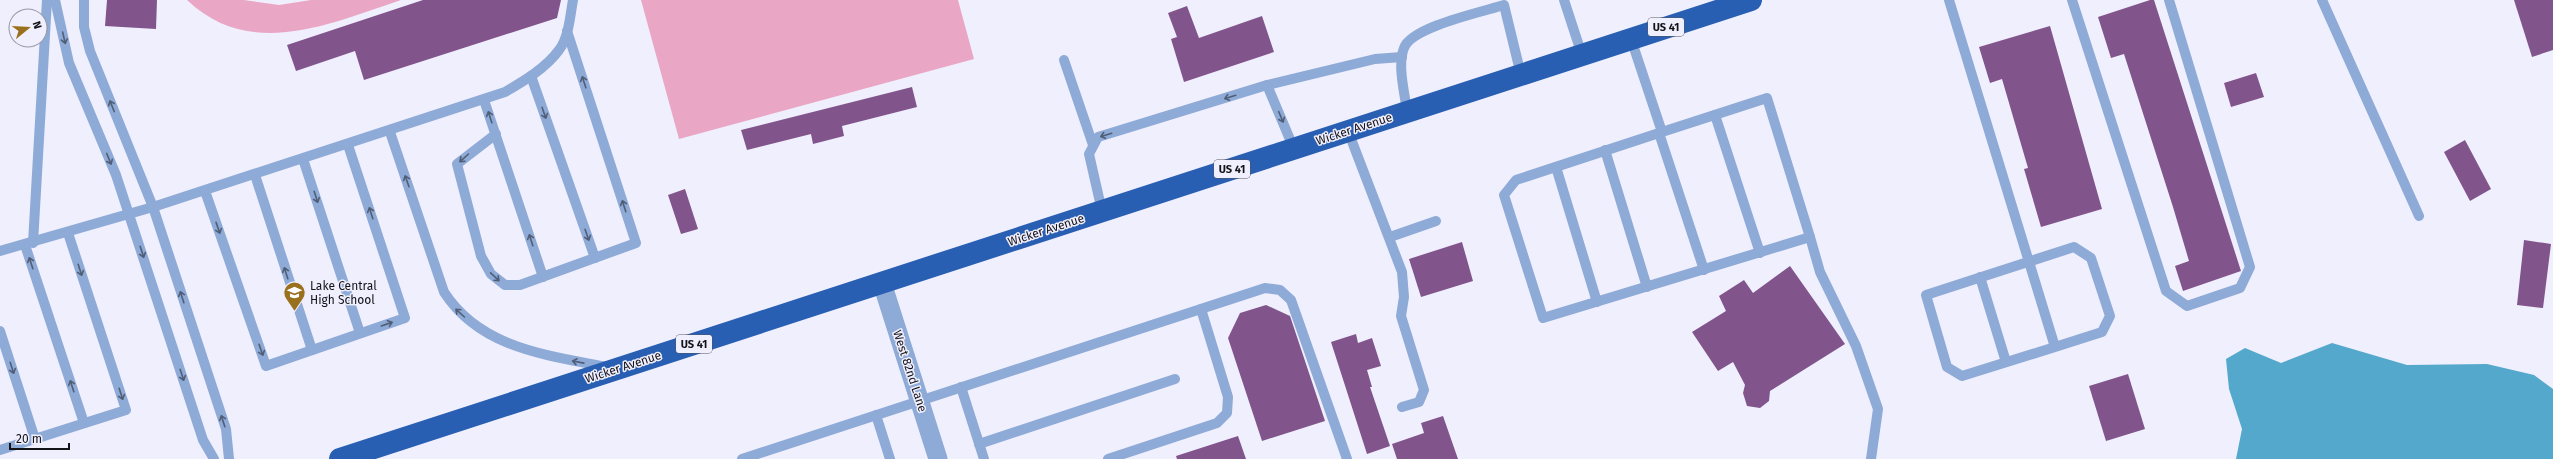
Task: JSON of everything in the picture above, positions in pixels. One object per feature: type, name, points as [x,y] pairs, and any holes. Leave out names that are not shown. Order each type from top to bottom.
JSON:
[{"type":"highway","name":"Wicker Avenue","points":[[340,459],[1751,0]]},
{"type":"street","name":"West 82nd Lane","points":[[882,283],[938,459]]},
{"type":"lane","points":[[48,0],[29,244],[84,423]]},
{"type":"lane","points":[[55,0],[69,63],[130,215],[203,440],[214,459]]},
{"type":"lane","points":[[84,0],[84,27],[90,50],[153,207],[226,429],[229,459]]},
{"type":"lane","points":[[0,251],[130,215],[390,132],[505,92],[531,76],[559,50],[567,31],[574,0]]},
{"type":"lane","points":[[1564,0],[1582,55]]},
{"type":"lane","points":[[1949,0],[2055,347]]},
{"type":"lane","points":[[2072,0],[2166,291],[2187,306],[2240,288],[2250,267],[2169,0]]},
{"type":"lane","points":[[2322,0],[2420,216]]},
{"type":"lane","points":[[1407,112],[1402,57],[1404,47],[1420,32],[1503,3],[1520,75]]},
{"type":"lane","points":[[496,134],[457,164],[481,256],[491,274],[504,285],[520,285],[636,243],[567,31]]},
{"type":"lane","points":[[1631,39],[1704,270]]},
{"type":"lane","points":[[1102,211],[1089,154],[1098,137],[1268,85],[1375,59],[1402,57]]},
{"type":"lane","points":[[1064,60],[1093,145]]},
{"type":"lane","points":[[531,76],[595,258]]},
{"type":"lane","points":[[1268,85],[1294,149]]},
{"type":"lane","points":[[1810,237],[1543,318],[1504,195],[1516,180],[1767,98],[1810,237],[1820,272],[1856,346],[1878,410],[1872,459]]},
{"type":"lane","points":[[484,100],[543,277]]},
{"type":"lane","points":[[1716,115],[1760,253]]},
{"type":"lane","points":[[1348,131],[1390,237],[1402,272],[1404,297],[1402,316],[1424,390],[1419,402],[1402,407]]},
{"type":"lane","points":[[390,132],[444,292],[454,307],[476,327],[507,344],[530,352],[616,369]]},
{"type":"lane","points":[[205,191],[266,366],[405,318],[348,145]]},
{"type":"lane","points":[[1605,150],[1647,287]]},
{"type":"lane","points":[[304,159],[360,334]]},
{"type":"lane","points":[[1556,167],[1597,302]]},
{"type":"lane","points":[[255,175],[312,350]]},
{"type":"lane","points":[[1390,237],[1436,221]]},
{"type":"lane","points":[[0,450],[126,410],[68,233]]},
{"type":"lane","points":[[2074,247],[2090,258],[2110,316],[2102,332],[1962,376],[1948,367],[1926,295],[1980,277],[2074,247]]},
{"type":"lane","points":[[1980,277],[2006,362]]},
{"type":"lane","points":[[742,459],[1264,288],[1280,290],[1291,300],[1347,459]]},
{"type":"lane","points":[[1108,459],[1217,423],[1227,413],[1228,397],[1200,309]]},
{"type":"lane","points":[[0,331],[35,439]]},
{"type":"lane","points":[[980,444],[1174,379]]},
{"type":"lane","points":[[961,387],[984,459]]},
{"type":"lane","points":[[876,415],[890,459]]},
{"type":"shaded area","points":[[187,0],[244,0],[279,5],[311,0],[401,0],[319,26],[292,32],[264,33],[238,29],[212,18]]},
{"type":"shaded area","points":[[641,0],[958,0],[974,59],[679,139]]},
{"type":"water","points":[[2332,343],[2407,365],[2487,364],[2534,375],[2553,389],[2553,459],[2236,459],[2242,429],[2229,389],[2226,359],[2245,348],[2281,363]]},
{"type":"building","points":[[107,0],[157,0],[156,29],[105,26]]},
{"type":"building","points":[[423,0],[561,0],[557,18],[364,80],[355,51],[296,71],[287,45]]},
{"type":"building","points":[[2154,0],[2241,271],[2183,291],[2175,266],[2189,261],[2173,207],[2124,54],[2111,58],[2098,17]]},
{"type":"building","points":[[2514,0],[2553,0],[2553,50],[2532,57]]},
{"type":"building","points":[[1187,6],[1199,38],[1262,16],[1274,52],[1184,82],[1171,39],[1177,37],[1168,13]]},
{"type":"building","points":[[2050,26],[2102,209],[2041,227],[2024,169],[2028,168],[2002,79],[1990,83],[1979,47]]},
{"type":"building","points":[[2256,73],[2264,97],[2231,107],[2224,83]]},
{"type":"building","points":[[912,87],[917,107],[842,126],[844,136],[813,144],[811,134],[747,150],[741,130]]},
{"type":"building","points":[[2465,140],[2491,189],[2470,201],[2444,152]]},
{"type":"building","points":[[685,189],[698,229],[681,234],[668,195]]},
{"type":"building","points":[[2524,240],[2551,244],[2543,308],[2517,305]]},
{"type":"building","points":[[1462,242],[1473,281],[1421,297],[1409,259]]},
{"type":"building","points":[[1790,266],[1845,344],[1770,391],[1769,401],[1760,408],[1747,406],[1743,393],[1745,385],[1733,362],[1718,371],[1692,332],[1726,311],[1719,296],[1744,280],[1753,293]]},
{"type":"building","points":[[1266,305],[1290,316],[1325,421],[1262,441],[1228,338],[1240,313]]},
{"type":"building","points":[[1356,334],[1358,343],[1372,338],[1381,366],[1367,370],[1372,387],[1370,387],[1390,446],[1367,454],[1331,342]]},
{"type":"building","points":[[2128,374],[2145,429],[2106,441],[2089,386]]},
{"type":"building","points":[[1443,416],[1458,459],[1397,459],[1392,444],[1424,433],[1421,423]]},
{"type":"building","points":[[1238,436],[1246,459],[1177,459],[1176,456]]},
{"type":"place","name":"Lake Central High School","points":[[295,312]]}]
